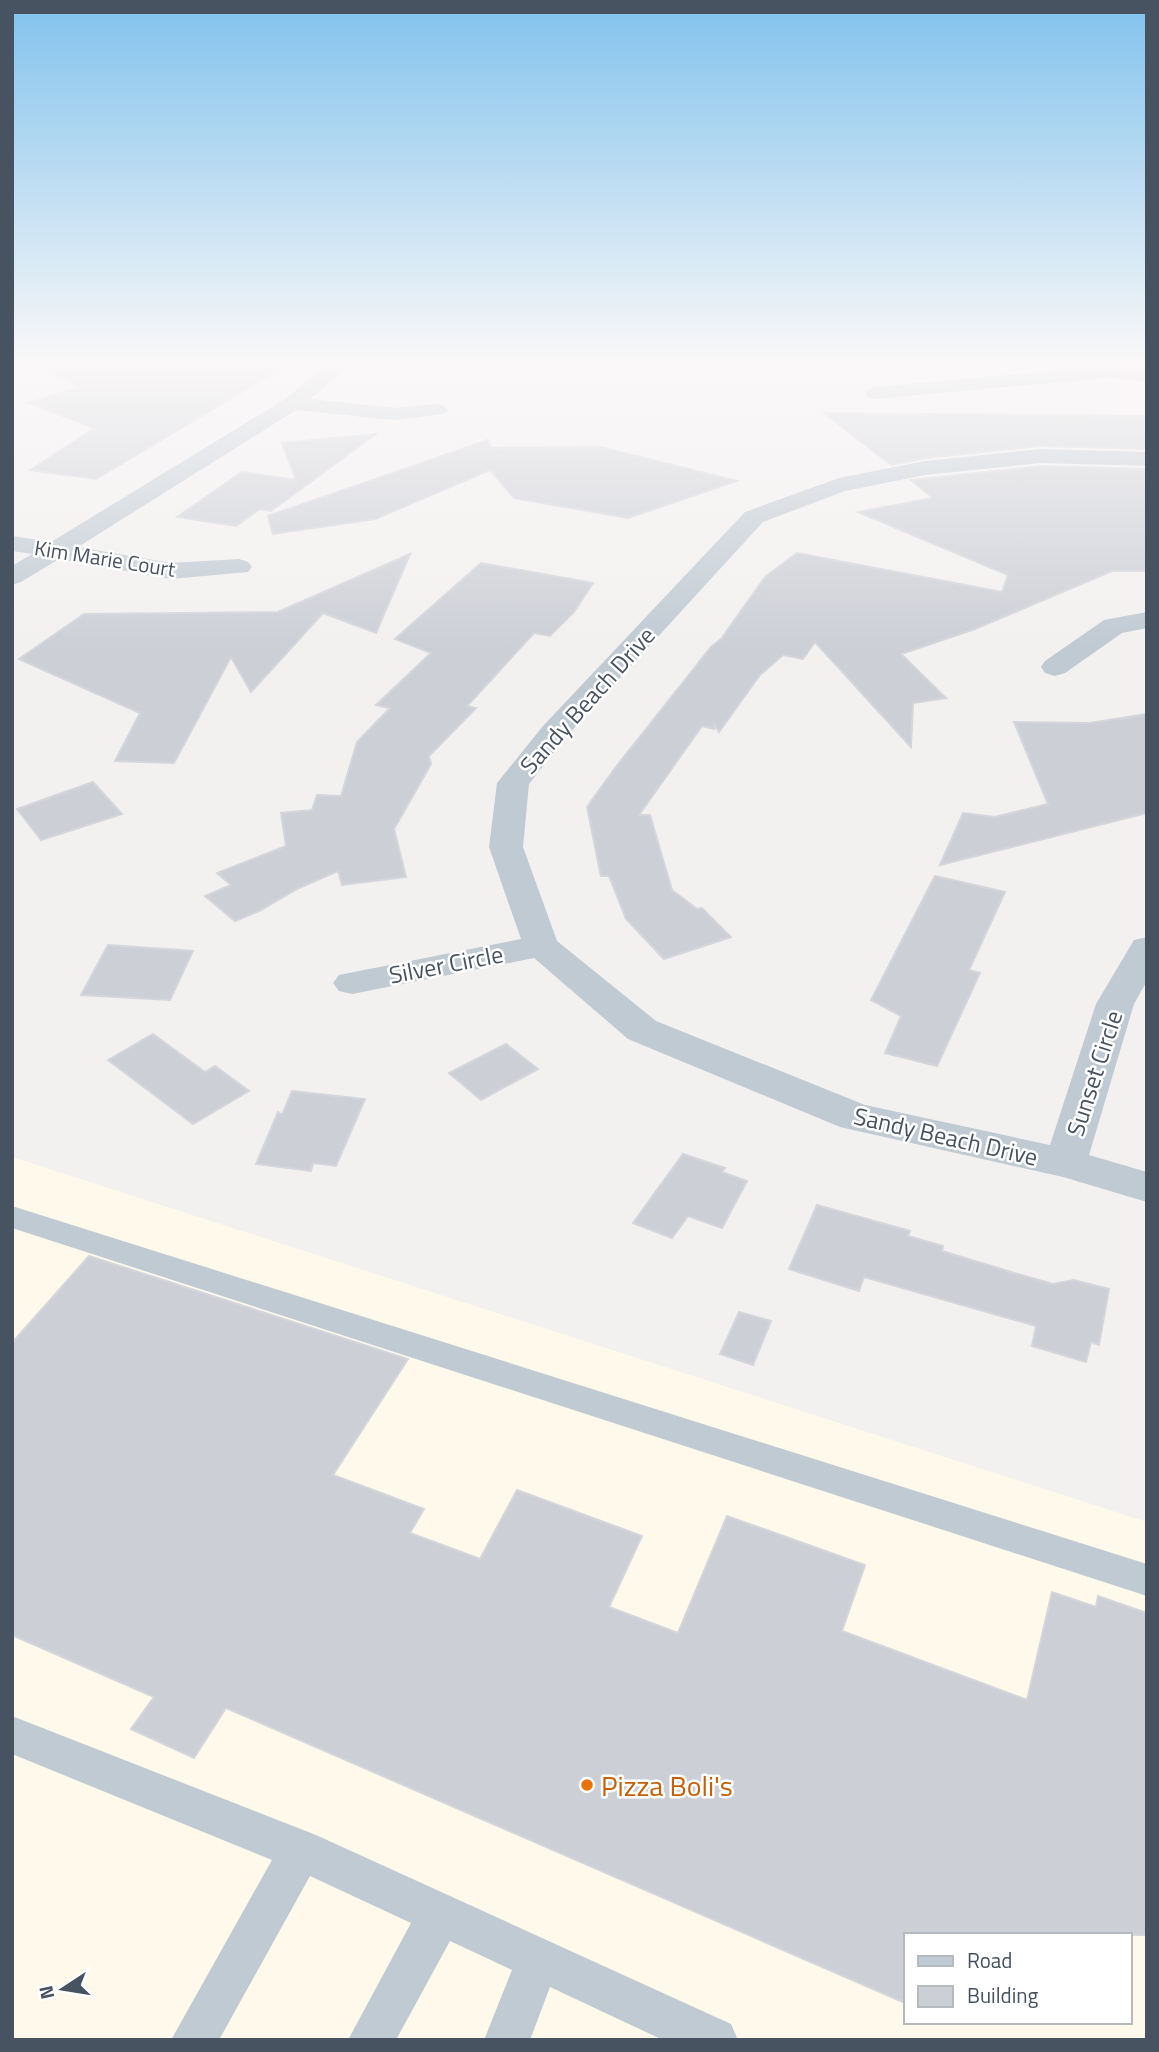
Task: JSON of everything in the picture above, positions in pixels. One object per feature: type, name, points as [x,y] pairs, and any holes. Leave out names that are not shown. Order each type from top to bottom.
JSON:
[{"type":"street","points":[[12,577],[209,455]]},
{"type":"street","name":"Sandy Beach Drive","points":[[1147,458],[1041,456],[925,468],[839,485],[754,517],[554,733],[513,783],[506,847],[541,946],[642,1030],[855,1116],[1065,1163],[1147,1187]]},
{"type":"street","name":"Kim Marie Court","points":[[12,543],[171,572],[239,567]]},
{"type":"street","points":[[1055,667],[1114,626],[1147,620]]},
{"type":"street","name":"Silver Circle","points":[[352,983],[541,946]]},
{"type":"street","name":"Sunset Circle","points":[[1065,1163],[1115,1004],[1147,948]]},
{"type":"lane","points":[[12,1217],[1147,1580]]},
{"type":"lane","points":[[12,1735],[301,1850],[539,1959],[692,2035]]},
{"type":"lane","points":[[194,2040],[301,1850]]},
{"type":"lane","points":[[371,2040],[441,1913]]},
{"type":"lane","points":[[507,2040],[539,1959]]},
{"type":"shaded area","points":[[12,1157],[1147,1522],[1147,2040],[12,2040]]},
{"type":"building","points":[[54,455],[137,455],[96,479],[30,470]]},
{"type":"building","points":[[286,455],[348,455],[271,511],[260,509],[236,526],[177,517],[242,472],[296,480]]},
{"type":"building","points":[[445,455],[631,455],[737,481],[628,518],[514,498],[490,470],[375,519],[273,534],[268,516]]},
{"type":"building","points":[[878,455],[956,455],[925,458],[891,465]]},
{"type":"building","points":[[1041,466],[1147,469],[1147,571],[1112,571],[975,629],[901,654],[946,698],[913,703],[911,747],[815,642],[803,659],[783,655],[760,675],[719,732],[714,724],[714,729],[702,726],[639,815],[650,815],[672,890],[697,909],[702,908],[731,937],[664,959],[626,919],[609,876],[601,876],[587,807],[615,768],[711,647],[721,639],[765,577],[797,553],[1002,592],[1008,575],[858,512],[933,498],[911,480]]},
{"type":"building","points":[[410,554],[376,633],[323,613],[251,692],[231,657],[174,763],[115,761],[140,713],[19,659],[84,614],[278,612]]},
{"type":"building","points":[[481,563],[593,583],[574,612],[550,636],[534,633],[467,706],[476,708],[429,756],[431,764],[394,829],[406,877],[342,885],[338,871],[235,921],[205,896],[231,885],[217,873],[286,846],[281,813],[312,810],[317,795],[341,796],[357,742],[390,708],[376,705],[431,653],[395,639]]},
{"type":"building","points":[[1147,714],[1147,813],[940,865],[963,813],[995,817],[1048,804],[1014,722],[1090,723]]},
{"type":"building","points":[[93,782],[122,814],[41,840],[17,809]]},
{"type":"building","points":[[935,876],[1005,892],[969,970],[980,973],[937,1066],[885,1053],[901,1016],[871,1000]]},
{"type":"building","points":[[108,945],[193,951],[170,1000],[81,995]]},
{"type":"building","points":[[153,1034],[205,1072],[215,1066],[249,1091],[193,1124],[108,1060]]},
{"type":"building","points":[[506,1044],[538,1069],[481,1100],[449,1073]]},
{"type":"building","points":[[292,1091],[365,1099],[336,1166],[313,1163],[311,1171],[256,1164],[278,1112],[282,1115]]},
{"type":"building","points":[[683,1154],[725,1168],[722,1172],[747,1181],[722,1228],[688,1216],[672,1238],[633,1223]]},
{"type":"building","points":[[817,1205],[910,1231],[908,1236],[943,1246],[942,1251],[1018,1274],[1053,1284],[1074,1280],[1109,1289],[1099,1345],[1091,1342],[1086,1362],[1032,1346],[1036,1326],[864,1277],[859,1291],[789,1269]]},
{"type":"building","points":[[89,1256],[408,1359],[333,1475],[424,1509],[410,1533],[480,1559],[517,1490],[642,1536],[609,1607],[678,1633],[727,1516],[865,1565],[842,1631],[1027,1700],[1052,1592],[1096,1607],[1098,1596],[1147,1613],[1147,1935],[904,1933],[904,2003],[226,1708],[194,1758],[131,1729],[154,1697],[12,1635],[12,1343]]},
{"type":"building","points":[[739,1312],[771,1321],[753,1365],[720,1354]]},
{"type":"place","name":"Pizza Boli's","points":[[587,1785]]}]
